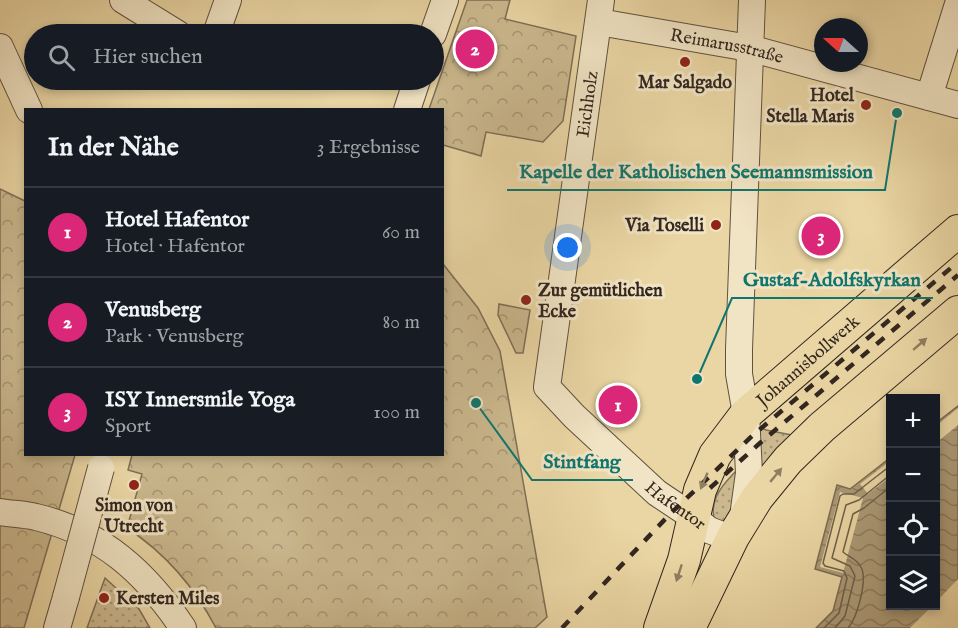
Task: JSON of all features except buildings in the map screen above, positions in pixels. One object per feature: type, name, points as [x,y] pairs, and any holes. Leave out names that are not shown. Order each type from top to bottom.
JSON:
[{"type":"main road","name":"Johannisbollwerk","points":[[660,628],[684,560],[699,490],[715,455],[746,414],[958,231]]},
{"type":"main road","points":[[688,628],[738,529],[757,498],[806,441],[958,312]]},
{"type":"street","points":[[123,0],[162,24]]},
{"type":"street","points":[[220,24],[228,0]]},
{"type":"street","points":[[437,24],[445,0]]},
{"type":"street","points":[[738,529],[749,473],[746,414],[738,366],[752,0]]},
{"type":"street","points":[[929,97],[958,4]]},
{"type":"street","name":"Reimarusstraße","points":[[600,11],[749,48],[958,105]]},
{"type":"street","name":"Eichholz","points":[[547,387],[600,11]]},
{"type":"street","points":[[0,47],[27,108]]},
{"type":"street","points":[[408,108],[414,90]]},
{"type":"street","name":"Hafentor","points":[[547,387],[574,416],[657,493],[713,532],[738,529]]},
{"type":"street","points":[[57,628],[103,461]]},
{"type":"street","points":[[0,512],[36,517],[69,527],[111,550],[151,584],[183,628]]},
{"type":"green space","points":[[467,0],[510,0],[505,19],[576,36],[563,121],[543,142],[486,132],[481,156],[444,145],[444,108],[429,108],[436,90],[444,90],[444,66]]},
{"type":"green space","points":[[0,189],[24,201],[24,456],[75,456],[24,628],[0,628]]},
{"type":"green space","points":[[444,265],[478,308],[500,351],[547,617],[535,628],[216,628],[199,599],[178,572],[127,528],[142,474],[128,470],[132,456],[444,456]]},
{"type":"green space","points":[[499,304],[530,310],[523,353],[516,353],[498,315]]},
{"type":"green space","points":[[752,423],[766,430],[797,436],[761,477]]},
{"type":"green space","points":[[742,465],[742,485],[724,525],[715,522],[713,513],[716,497],[725,483]]},
{"type":"green space","points":[[105,578],[139,609],[150,628],[87,628]]},
{"type":"water","points":[[958,406],[958,628],[816,628],[833,611],[842,577],[815,569],[837,485],[850,489],[886,461],[886,610],[940,610],[940,420]]},
{"type":"pier","points":[[958,408],[958,425],[940,440],[940,423]]},
{"type":"pier","points":[[886,464],[886,480],[868,494],[860,484]]},
{"type":"pier","points":[[840,492],[863,498],[843,573],[820,567]]},
{"type":"pier","points":[[958,579],[958,628],[910,628],[928,610],[940,610],[940,598]]},
{"type":"railway","points":[[562,628],[669,515],[752,436],[958,262]]},
{"type":"railway","points":[[710,488],[958,275]]},
{"type":"place","name":"Venusberg","points":[[475,49]]},
{"type":"place","name":"Mar Salgado","points":[[685,62]]},
{"type":"place","name":"Hotel Stella Maris","points":[[866,105]]},
{"type":"place","name":"Kapelle der Katholischen Seemannsmission","points":[[897,113]]},
{"type":"place","name":"Via Toselli","points":[[716,225]]},
{"type":"place","name":"ISY Innersmile Yoga","points":[[821,236]]},
{"type":"place","name":"Zur gemütlichen Ecke","points":[[526,300]]},
{"type":"place","name":"Gustaf-Adolfskyrkan","points":[[697,379]]},
{"type":"place","name":"Stintfang","points":[[476,403]]},
{"type":"place","name":"Hotel Hafentor","points":[[618,405]]},
{"type":"place","name":"Simon von Utrecht","points":[[134,485]]},
{"type":"place","name":"Kersten Miles","points":[[104,598]]}]
